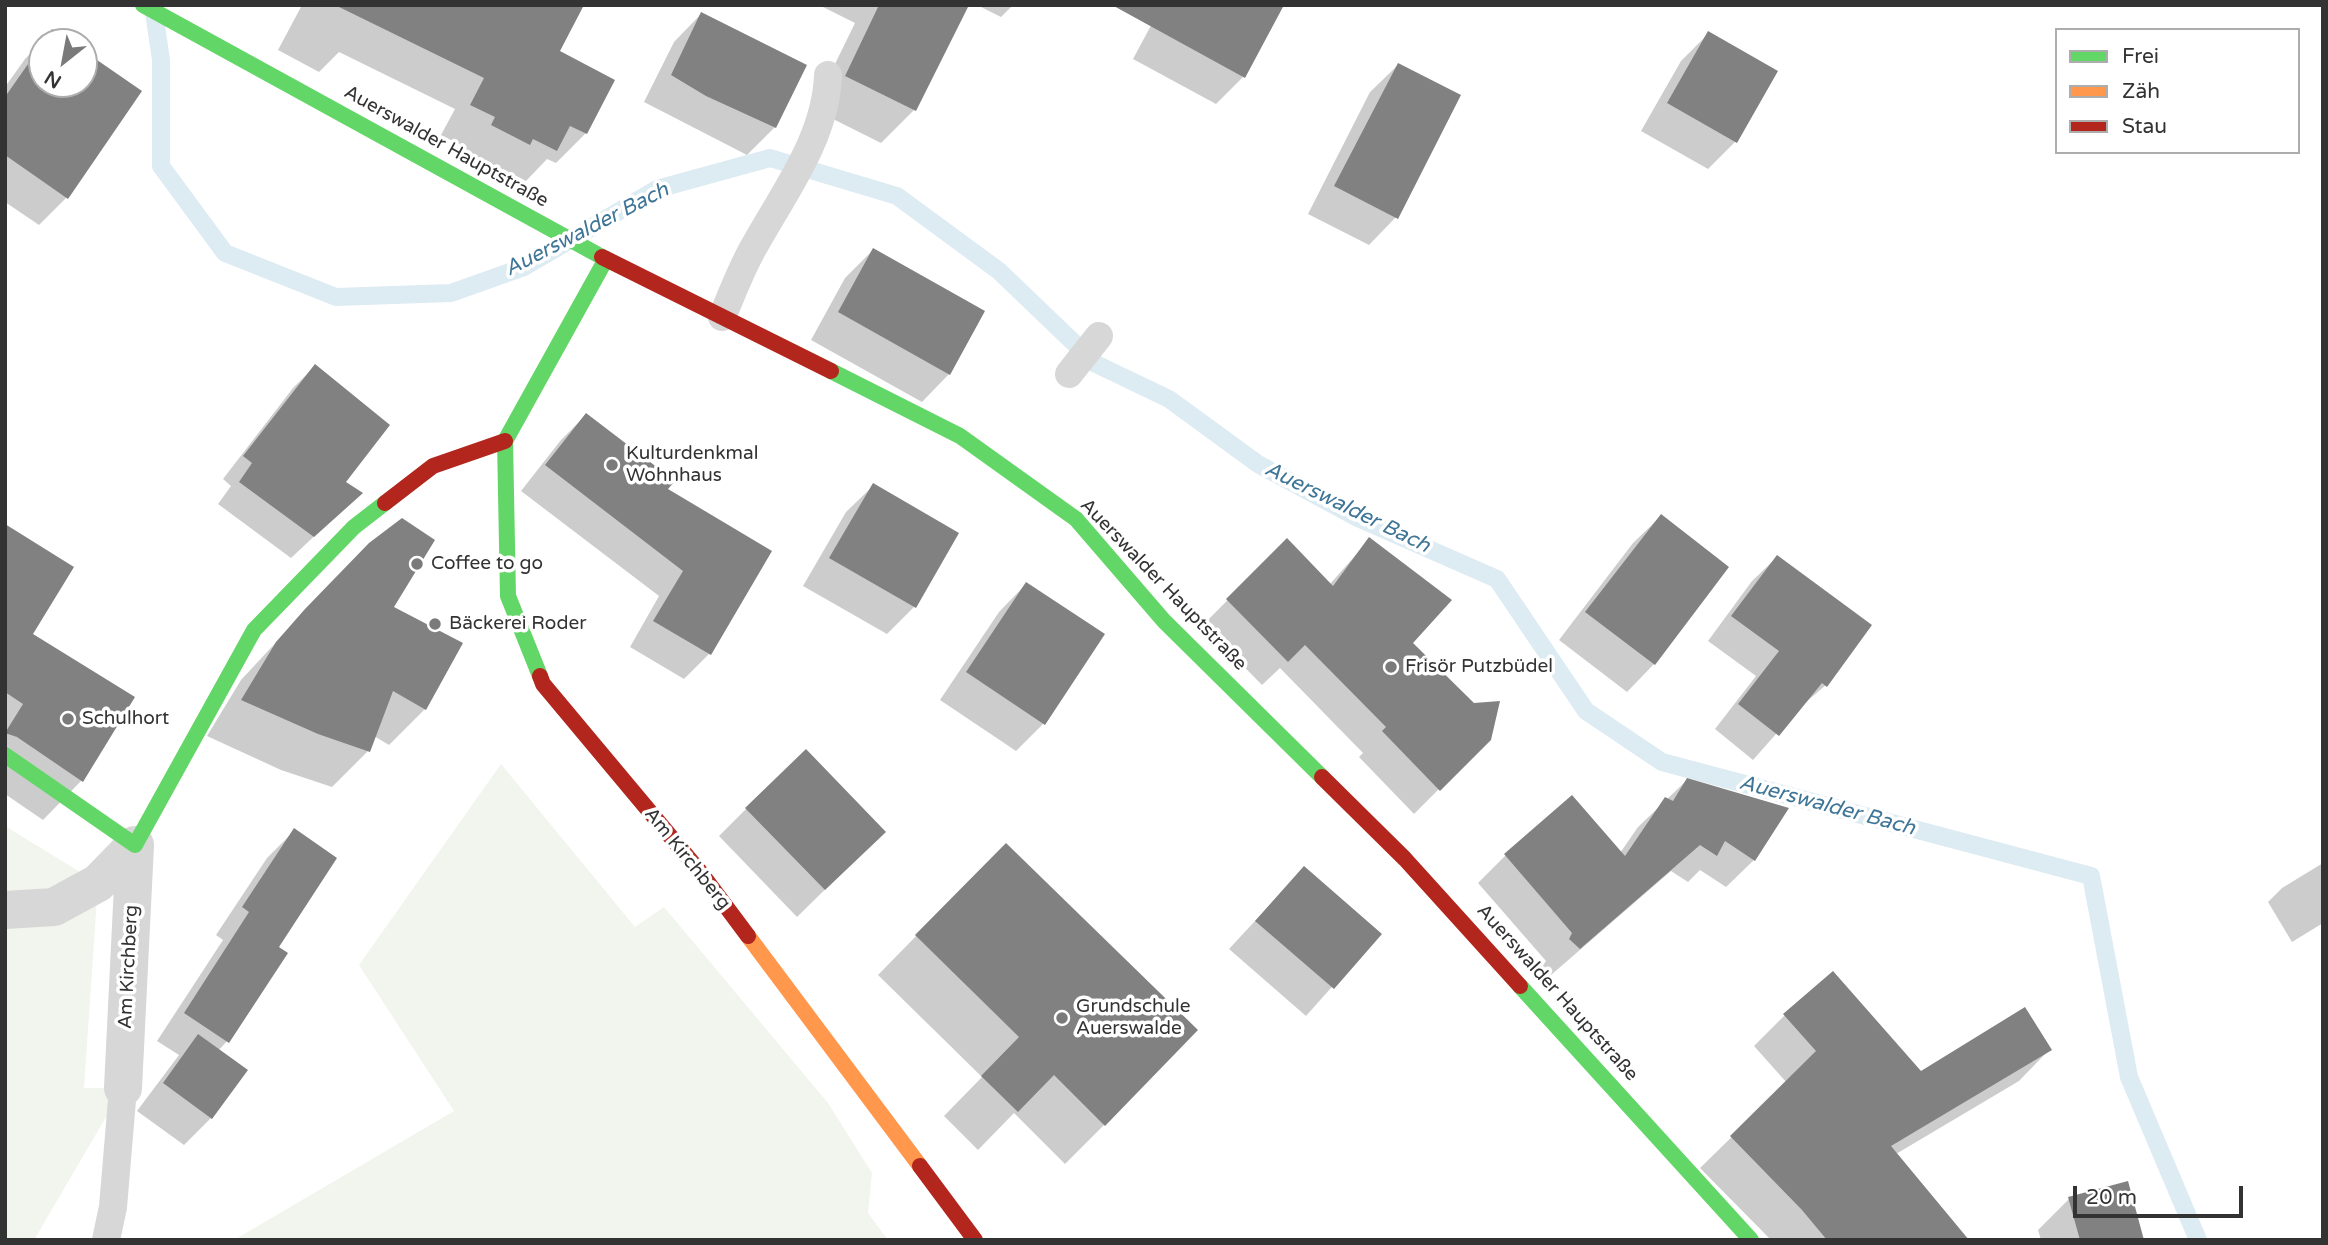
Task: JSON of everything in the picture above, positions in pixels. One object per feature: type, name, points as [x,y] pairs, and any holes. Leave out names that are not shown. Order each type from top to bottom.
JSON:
[{"type":"main road","name":"Auerswalder Hauptstraße","points":[[143,5],[604,258],[960,436],[1076,520],[1164,621],[1405,859],[1751,1240]]},
{"type":"main road","points":[[505,440],[604,258]]},
{"type":"main road","name":"Am Kirchberg","points":[[135,845],[254,630],[354,527],[433,466],[505,440],[508,596],[543,684],[701,873],[975,1240]]},
{"type":"main road","points":[[5,755],[135,845]]},
{"type":"street","name":"Am Kirchberg","points":[[5,910],[54,907],[98,883],[135,845]]},
{"type":"street","name":"Am Kirchberg","points":[[123,1088],[135,845]]},
{"type":"lane","points":[[722,317],[755,244],[794,181],[821,117],[828,75]]},
{"type":"lane","points":[[1069,374],[1100,336]]},
{"type":"lane","points":[[106,1240],[113,1207],[123,1088]]},
{"type":"shaded area","points":[[501,764],[635,927],[664,907],[828,1103],[872,1173],[868,1213],[888,1240],[234,1240],[454,1111],[359,965]]},
{"type":"shaded area","points":[[5,826],[98,883],[84,1088],[123,1088],[34,1240],[5,1240]]},
{"type":"building","points":[[335,5],[584,5],[560,51],[615,80],[587,134],[570,126],[557,151],[533,139],[530,145],[491,125],[495,117],[470,105],[484,78]]},
{"type":"building","points":[[879,5],[969,5],[916,111],[845,76]]},
{"type":"building","points":[[1112,5],[1284,5],[1245,78]]},
{"type":"building","points":[[701,12],[807,65],[776,128],[706,96],[671,75]]},
{"type":"building","points":[[1708,31],[1778,71],[1737,143],[1667,103]]},
{"type":"building","points":[[98,61],[142,91],[68,199],[5,155],[5,97],[28,64],[28,98],[98,98]]},
{"type":"building","points":[[1398,63],[1461,95],[1398,219],[1334,186]]},
{"type":"building","points":[[873,248],[985,311],[950,375],[838,312]]},
{"type":"building","points":[[315,364],[390,425],[346,482],[363,493],[314,537],[239,482],[252,463],[243,456]]},
{"type":"building","points":[[586,413],[675,481],[668,489],[772,551],[711,655],[653,621],[683,571],[545,465]]},
{"type":"building","points":[[873,483],[959,533],[916,608],[829,558]]},
{"type":"building","points":[[1661,514],[1729,567],[1655,665],[1585,612]]},
{"type":"building","points":[[402,518],[435,540],[394,607],[463,643],[426,710],[393,691],[370,752],[318,734],[241,700],[276,642],[305,609],[369,543]]},
{"type":"building","name":"Schulhort","points":[[5,524],[74,567],[33,634],[135,697],[83,782],[17,737],[5,733],[23,704],[5,692]]},
{"type":"building","points":[[1369,537],[1452,600],[1413,643],[1474,703],[1500,701],[1491,740],[1440,791],[1382,731],[1386,727],[1305,645],[1288,662],[1226,599],[1287,538],[1333,586]]},
{"type":"building","points":[[1777,555],[1872,625],[1827,687],[1822,683],[1779,736],[1738,704],[1779,651],[1731,616]]},
{"type":"building","points":[[1026,582],[1105,634],[1045,725],[966,672]]},
{"type":"building","points":[[806,749],[886,832],[825,890],[745,808]]},
{"type":"building","points":[[1687,778],[1789,808],[1755,861],[1725,841],[1717,856],[1700,845],[1580,949],[1569,939],[1572,933],[1504,854],[1572,795],[1625,856],[1665,797],[1673,801]]},
{"type":"building","points":[[294,828],[337,858],[279,947],[288,953],[229,1043],[184,1013],[249,912],[242,907]]},
{"type":"building","points":[[1006,843],[1198,1030],[1105,1126],[1054,1075],[1018,1112],[981,1076],[1019,1037],[915,935]]},
{"type":"building","points":[[1304,866],[1382,934],[1334,989],[1255,921]]},
{"type":"building","points":[[1833,971],[1921,1071],[2025,1007],[2052,1050],[1891,1146],[1969,1240],[1827,1240],[1802,1210],[1730,1136],[1816,1051],[1783,1014]]},
{"type":"building","points":[[198,1034],[248,1070],[212,1119],[163,1083]]},
{"type":"building","points":[[2128,1181],[2144,1240],[2080,1240],[2068,1197]]},
{"type":"waterway","name":"Auerswalder Bach","points":[[154,12],[161,60],[161,166],[225,253],[336,297],[451,293],[524,267],[657,189],[770,158],[897,196],[999,271],[1096,364],[1169,399],[1258,464],[1358,518],[1497,579],[1586,711],[1662,762],[2091,876],[2129,1077],[2198,1240]]},
{"type":"traffic: fast","points":[[143,5],[602,257]]},
{"type":"traffic: fast","points":[[540,676],[508,596],[505,441],[606,259]]},
{"type":"traffic: fast","points":[[831,371],[960,436],[1076,519],[1164,621],[1322,777]]},
{"type":"traffic: fast","points":[[5,755],[135,845],[254,630],[354,527],[385,503]]},
{"type":"traffic: fast","points":[[1520,986],[1751,1240]]},
{"type":"traffic: slow","points":[[748,936],[920,1166]]},
{"type":"traffic: jam","points":[[602,257],[831,371]]},
{"type":"traffic: jam","points":[[385,503],[433,466],[505,441]]},
{"type":"traffic: jam","points":[[540,676],[543,684],[701,873],[748,936]]},
{"type":"traffic: jam","points":[[1322,777],[1405,859],[1520,986]]},
{"type":"traffic: jam","points":[[920,1166],[975,1240]]},
{"type":"place","name":"Kulturdenkmal Wohnhaus","points":[[612,465]]},
{"type":"place","name":"Coffee to go","points":[[417,564]]},
{"type":"place","name":"Bäckerei Roder","points":[[435,624]]},
{"type":"place","name":"Frisör Putzbüdel","points":[[1391,667]]},
{"type":"place","name":"Schulhort","points":[[68,719]]},
{"type":"place","name":"Grundschule Auerswalde","points":[[1062,1018]]}]
